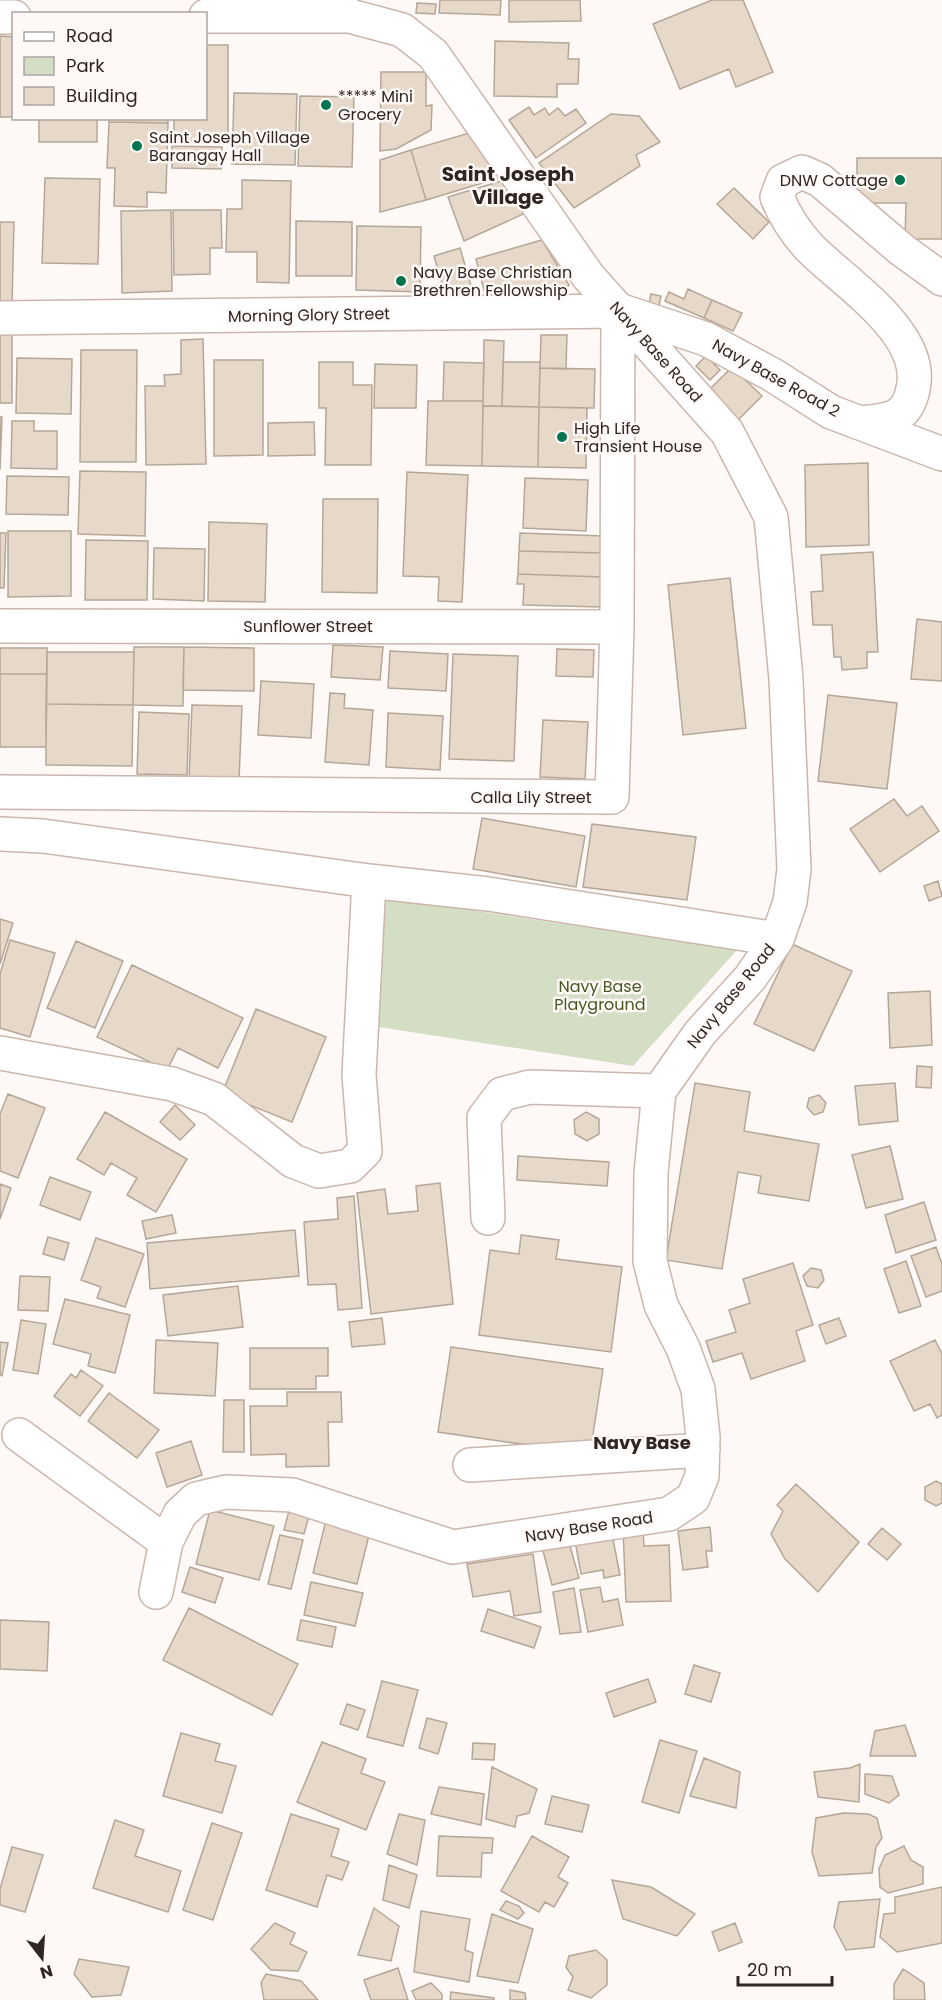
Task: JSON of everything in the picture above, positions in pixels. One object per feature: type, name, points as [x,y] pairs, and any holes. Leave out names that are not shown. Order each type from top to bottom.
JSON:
[{"type":"street","name":"Navy Base Road","points":[[156,1592],[166,1542],[180,1514],[196,1499],[226,1492],[292,1495],[453,1547],[669,1514],[693,1498],[702,1476],[703,1449],[698,1389],[683,1348],[661,1305],[650,1261],[651,1173],[659,1091],[700,1033],[750,978],[777,939],[790,902],[794,870],[786,678],[771,518],[728,432],[588,276],[433,54],[402,30],[340,8],[207,16]]},
{"type":"street","name":"Navy Base Road 2","points":[[618,311],[701,337],[771,374],[831,412],[861,423],[893,419],[911,400],[917,374],[911,354],[898,332],[814,252],[786,219],[777,197],[783,181],[802,172],[820,180],[902,250],[942,279]]},
{"type":"street","name":"Morning Glory Street","points":[[0,318],[618,311]]},
{"type":"street","name":"Calla Lily Street","points":[[0,792],[612,797],[617,627],[618,311]]},
{"type":"street","points":[[861,423],[942,454]]},
{"type":"street","name":"Sunflower Street","points":[[0,626],[617,627]]},
{"type":"street","points":[[0,834],[43,836],[369,881],[488,894],[777,939]]},
{"type":"street","points":[[0,1053],[172,1084],[214,1099],[293,1161],[319,1171],[350,1166],[365,1151],[359,1075],[369,881]]},
{"type":"street","points":[[488,1218],[484,1118],[502,1094],[530,1087],[659,1091]]},
{"type":"street","points":[[19,1435],[166,1542]]},
{"type":"street","points":[[470,1465],[703,1449]]},
{"type":"green space","name":"Navy Base Playground","points":[[376,896],[737,950],[633,1066],[359,1024]]},
{"type":"building","points":[[440,0],[501,0],[500,15],[439,13]]},
{"type":"building","points":[[509,0],[580,0],[581,21],[509,22]]},
{"type":"building","points":[[712,0],[743,0],[773,72],[736,87],[729,69],[680,89],[653,24]]},
{"type":"building","points":[[417,3],[436,4],[435,14],[416,13]]},
{"type":"building","points":[[0,36],[12,37],[12,117],[0,117]]},
{"type":"building","points":[[495,41],[569,43],[568,59],[579,59],[578,84],[557,84],[557,97],[494,96]]},
{"type":"building","points":[[207,45],[228,45],[228,141],[174,141],[174,120],[207,120]]},
{"type":"building","points":[[381,72],[426,72],[426,106],[432,105],[431,130],[396,149],[380,151]]},
{"type":"building","points":[[234,93],[297,94],[295,165],[232,164]]},
{"type":"building","points":[[300,96],[354,97],[352,167],[298,166]]},
{"type":"building","points":[[529,107],[534,115],[545,108],[549,115],[558,108],[565,116],[576,109],[586,123],[536,158],[509,120]]},
{"type":"building","points":[[611,114],[639,116],[660,142],[636,155],[640,166],[574,208],[539,163]]},
{"type":"building","points":[[39,120],[97,120],[97,142],[39,142]]},
{"type":"building","points":[[109,120],[168,120],[168,123],[109,122]]},
{"type":"building","points":[[109,122],[168,123],[166,193],[147,192],[147,207],[114,206],[115,168],[107,168]]},
{"type":"building","points":[[476,131],[506,176],[426,200],[411,150]]},
{"type":"building","points":[[172,146],[222,147],[221,169],[172,168]]},
{"type":"building","points":[[411,150],[426,200],[380,212],[380,160]]},
{"type":"building","name":"DNW Cottage","points":[[857,158],[942,158],[942,239],[905,239],[906,203],[857,203]]},
{"type":"building","points":[[45,178],[100,179],[98,264],[42,263]]},
{"type":"building","points":[[508,179],[530,211],[464,241],[448,197]]},
{"type":"building","points":[[242,180],[291,181],[289,283],[257,282],[257,252],[226,252],[227,209],[242,209]]},
{"type":"building","points":[[734,188],[769,222],[753,239],[717,204]]},
{"type":"building","points":[[171,210],[172,291],[122,293],[121,211]]},
{"type":"building","points":[[173,210],[221,210],[222,248],[210,248],[210,274],[174,275]]},
{"type":"building","points":[[296,221],[352,222],[352,276],[296,276]]},
{"type":"building","points":[[0,222],[14,222],[12,305],[0,305]]},
{"type":"building","points":[[357,226],[421,227],[420,292],[356,290]]},
{"type":"building","points":[[542,240],[569,285],[555,298],[487,302],[476,259]]},
{"type":"building","points":[[460,248],[475,299],[454,306],[450,293],[445,294],[434,256]]},
{"type":"building","points":[[688,289],[712,300],[704,318],[665,301],[669,292],[684,299]]},
{"type":"building","points":[[651,294],[661,296],[659,306],[649,304]]},
{"type":"building","points":[[712,300],[742,313],[733,331],[704,318]]},
{"type":"building","points":[[0,333],[12,333],[12,403],[0,403]]},
{"type":"building","points":[[541,335],[567,335],[566,369],[540,368]]},
{"type":"building","points":[[203,339],[206,464],[146,465],[145,386],[165,386],[164,375],[181,374],[181,340]]},
{"type":"building","points":[[484,340],[504,341],[502,406],[483,406]]},
{"type":"building","points":[[81,350],[137,350],[136,462],[80,462]]},
{"type":"building","points":[[706,356],[720,370],[710,380],[696,366]]},
{"type":"building","points":[[17,358],[72,359],[71,414],[16,413]]},
{"type":"building","points":[[214,360],[263,360],[263,455],[214,456]]},
{"type":"building","points":[[319,362],[353,362],[353,385],[372,385],[371,465],[325,465],[326,408],[319,408]]},
{"type":"building","points":[[444,362],[484,363],[483,401],[443,401]]},
{"type":"building","points":[[503,362],[540,362],[539,407],[502,406]]},
{"type":"building","points":[[375,364],[417,365],[416,408],[374,408]]},
{"type":"building","points":[[732,367],[762,396],[737,421],[707,392]]},
{"type":"building","points":[[540,368],[595,369],[594,408],[539,407]]},
{"type":"building","points":[[428,401],[483,401],[482,466],[426,465]]},
{"type":"building","points":[[483,406],[539,407],[538,467],[482,466]]},
{"type":"building","name":"High Life Transient House","points":[[539,407],[587,408],[586,468],[538,467]]},
{"type":"building","points":[[0,417],[2,417],[0,470]]},
{"type":"building","points":[[12,421],[34,421],[34,431],[57,431],[57,469],[11,468]]},
{"type":"building","points":[[314,422],[315,455],[268,456],[268,423]]},
{"type":"building","points":[[868,463],[869,545],[806,547],[805,465]]},
{"type":"building","points":[[80,471],[146,472],[145,536],[78,534]]},
{"type":"building","points":[[407,472],[468,475],[462,602],[438,601],[439,577],[403,576]]},
{"type":"building","points":[[7,476],[69,477],[68,515],[6,514]]},
{"type":"building","points":[[525,478],[588,480],[586,531],[523,528]]},
{"type":"building","points":[[323,499],[378,499],[377,593],[322,592]]},
{"type":"building","points":[[209,522],[267,524],[265,602],[208,601]]},
{"type":"building","points":[[8,531],[71,531],[71,596],[8,597]]},
{"type":"building","points":[[0,533],[6,533],[4,588],[0,588]]},
{"type":"building","points":[[520,533],[604,536],[604,553],[519,551]]},
{"type":"building","points":[[86,540],[148,541],[147,600],[85,600]]},
{"type":"building","points":[[154,548],[205,549],[204,601],[153,599]]},
{"type":"building","points":[[519,551],[604,553],[602,577],[518,574]]},
{"type":"building","points":[[873,552],[878,652],[867,652],[867,668],[842,670],[841,657],[834,657],[832,625],[813,625],[811,592],[823,591],[821,555]]},
{"type":"building","points":[[518,574],[602,577],[601,607],[523,605],[524,584],[517,584]]},
{"type":"building","points":[[730,578],[746,728],[683,735],[668,585]]},
{"type":"building","points":[[917,619],[942,622],[942,681],[911,679]]},
{"type":"building","points":[[333,645],[383,647],[380,680],[331,677]]},
{"type":"building","points":[[134,647],[184,647],[183,706],[133,705]]},
{"type":"building","points":[[184,647],[254,648],[254,691],[183,690]]},
{"type":"building","points":[[0,648],[47,648],[47,674],[0,674]]},
{"type":"building","points":[[557,649],[594,650],[593,677],[556,676]]},
{"type":"building","points":[[390,651],[448,654],[446,691],[388,688]]},
{"type":"building","points":[[47,652],[134,652],[133,705],[46,704]]},
{"type":"building","points":[[453,654],[518,656],[514,761],[449,759]]},
{"type":"building","points":[[0,674],[47,674],[46,747],[0,747]]},
{"type":"building","points":[[261,681],[314,684],[311,738],[258,735]]},
{"type":"building","points":[[330,693],[345,694],[344,708],[373,710],[369,765],[325,762]]},
{"type":"building","points":[[828,695],[897,703],[887,789],[818,781]]},
{"type":"building","points":[[46,704],[133,705],[132,766],[46,765]]},
{"type":"building","points":[[192,705],[242,706],[239,781],[189,779]]},
{"type":"building","points":[[139,712],[189,714],[187,775],[137,774]]},
{"type":"building","points":[[388,713],[443,716],[440,770],[386,767]]},
{"type":"building","points":[[543,720],[588,722],[585,779],[540,777]]},
{"type":"building","points":[[894,799],[907,816],[922,806],[939,831],[880,872],[850,829]]},
{"type":"building","points":[[482,818],[585,836],[576,887],[473,869]]},
{"type":"building","points":[[592,824],[696,837],[687,900],[583,887]]},
{"type":"building","points":[[938,881],[942,896],[929,901],[924,886]]},
{"type":"building","points":[[0,919],[13,923],[0,964]]},
{"type":"building","points":[[10,940],[55,953],[30,1037],[0,1028],[0,974]]},
{"type":"building","points":[[76,941],[123,961],[95,1028],[47,1008]]},
{"type":"building","points":[[792,944],[852,971],[814,1051],[754,1024]]},
{"type":"building","points":[[132,965],[243,1018],[218,1068],[178,1048],[167,1070],[97,1037]]},
{"type":"building","points":[[930,991],[932,1045],[890,1048],[888,993]]},
{"type":"building","points":[[256,1009],[326,1037],[292,1122],[222,1094]]},
{"type":"building","points":[[917,1066],[932,1067],[931,1088],[916,1087]]},
{"type":"building","points":[[695,1083],[750,1092],[744,1131],[819,1144],[809,1201],[758,1193],[761,1176],[738,1172],[722,1269],[666,1260]]},
{"type":"building","points":[[895,1083],[898,1121],[859,1125],[855,1086]]},
{"type":"building","points":[[8,1094],[45,1108],[18,1178],[0,1171],[0,1114]]},
{"type":"building","points":[[819,1095],[826,1103],[823,1112],[814,1115],[807,1107],[809,1098]]},
{"type":"building","points":[[175,1105],[195,1125],[180,1140],[160,1122]]},
{"type":"building","points":[[105,1112],[187,1159],[156,1212],[127,1195],[137,1178],[111,1163],[104,1175],[77,1159]]},
{"type":"building","points":[[586,1112],[599,1119],[599,1134],[587,1141],[575,1134],[574,1120]]},
{"type":"building","points":[[890,1146],[903,1199],[866,1208],[852,1155]]},
{"type":"building","points":[[518,1156],[609,1162],[607,1186],[517,1180]]},
{"type":"building","points":[[50,1177],[91,1192],[80,1220],[40,1205]]},
{"type":"building","points":[[440,1183],[453,1304],[371,1314],[357,1193],[385,1189],[388,1214],[418,1211],[416,1186]]},
{"type":"building","points":[[0,1184],[11,1188],[0,1219]]},
{"type":"building","points":[[354,1196],[362,1308],[338,1310],[336,1284],[308,1285],[304,1222],[338,1219],[337,1198]]},
{"type":"building","points":[[924,1202],[936,1240],[896,1253],[885,1215]]},
{"type":"building","points":[[172,1215],[176,1233],[146,1239],[142,1221]]},
{"type":"building","points":[[295,1230],[299,1276],[150,1289],[147,1243]]},
{"type":"building","points":[[521,1235],[559,1240],[556,1259],[622,1267],[611,1352],[479,1335],[490,1250],[519,1254]]},
{"type":"building","points":[[48,1237],[69,1243],[64,1260],[43,1254]]},
{"type":"building","points":[[96,1238],[144,1254],[125,1307],[97,1298],[101,1287],[81,1280]]},
{"type":"building","points":[[936,1247],[942,1264],[942,1291],[926,1297],[911,1256]]},
{"type":"building","points":[[906,1261],[921,1306],[899,1313],[884,1269]]},
{"type":"building","points":[[793,1263],[813,1325],[796,1331],[805,1361],[751,1379],[742,1353],[713,1362],[706,1341],[736,1332],[729,1310],[750,1303],[743,1279]]},
{"type":"building","points":[[811,1268],[821,1270],[824,1280],[818,1288],[807,1286],[803,1276]]},
{"type":"building","points":[[20,1276],[50,1277],[48,1311],[18,1310]]},
{"type":"building","points":[[238,1286],[243,1327],[168,1336],[163,1295]]},
{"type":"building","points":[[65,1299],[130,1315],[115,1373],[88,1366],[91,1354],[53,1344]]},
{"type":"building","points":[[382,1318],[385,1344],[352,1347],[349,1322]]},
{"type":"building","points":[[839,1318],[846,1336],[826,1344],[819,1325]]},
{"type":"building","points":[[21,1320],[46,1324],[38,1374],[13,1370]]},
{"type":"building","points":[[156,1340],[218,1343],[215,1396],[154,1393]]},
{"type":"building","points":[[935,1340],[942,1354],[942,1415],[937,1418],[930,1404],[914,1411],[890,1361]]},
{"type":"building","points":[[0,1342],[8,1343],[2,1376],[0,1375]]},
{"type":"building","points":[[451,1347],[603,1369],[590,1454],[438,1432]]},
{"type":"building","points":[[250,1348],[328,1348],[328,1376],[316,1376],[316,1389],[250,1389]]},
{"type":"building","points":[[81,1370],[103,1386],[80,1416],[54,1396],[71,1374],[76,1378]]},
{"type":"building","points":[[287,1392],[341,1392],[342,1422],[328,1422],[329,1466],[286,1467],[286,1454],[251,1455],[250,1406],[287,1406]]},
{"type":"building","points":[[109,1393],[159,1430],[137,1458],[88,1421]]},
{"type":"building","points":[[224,1400],[244,1400],[244,1452],[223,1452]]},
{"type":"building","points":[[191,1441],[202,1475],[167,1487],[156,1453]]},
{"type":"building","points":[[936,1481],[942,1484],[942,1503],[936,1506],[925,1500],[925,1487]]},
{"type":"building","points":[[796,1484],[859,1542],[818,1592],[785,1559],[771,1534],[783,1511],[777,1505]]},
{"type":"building","points":[[292,1499],[312,1505],[304,1534],[284,1530]]},
{"type":"building","points":[[210,1510],[274,1526],[259,1580],[196,1564]]},
{"type":"building","points":[[327,1516],[371,1527],[357,1584],[313,1573]]},
{"type":"building","points":[[710,1527],[712,1551],[706,1551],[708,1567],[683,1570],[678,1531]]},
{"type":"building","points":[[882,1528],[901,1544],[887,1560],[868,1544]]},
{"type":"building","points":[[623,1529],[643,1529],[644,1546],[669,1545],[671,1601],[626,1602]]},
{"type":"building","points":[[612,1534],[620,1575],[604,1578],[603,1570],[581,1574],[575,1541]]},
{"type":"building","points":[[280,1535],[303,1540],[291,1589],[268,1584]]},
{"type":"building","points":[[568,1539],[579,1578],[552,1585],[542,1547]]},
{"type":"building","points":[[533,1554],[541,1612],[514,1616],[510,1591],[473,1597],[467,1564]]},
{"type":"building","points":[[190,1567],[223,1578],[215,1603],[182,1592]]},
{"type":"building","points":[[311,1582],[363,1593],[355,1626],[304,1615]]},
{"type":"building","points":[[600,1587],[603,1602],[618,1599],[623,1625],[588,1632],[580,1590]]},
{"type":"building","points":[[574,1588],[581,1632],[560,1634],[553,1592]]},
{"type":"building","points":[[189,1608],[298,1664],[272,1715],[163,1660]]},
{"type":"building","points":[[488,1609],[541,1627],[534,1648],[481,1631]]},
{"type":"building","points":[[0,1620],[49,1622],[47,1671],[0,1669]]},
{"type":"building","points":[[301,1620],[336,1627],[332,1647],[297,1640]]},
{"type":"building","points":[[694,1665],[720,1673],[711,1702],[685,1694]]},
{"type":"building","points":[[648,1679],[656,1702],[614,1717],[606,1693]]},
{"type":"building","points":[[382,1681],[418,1690],[403,1746],[367,1737]]},
{"type":"building","points":[[347,1704],[365,1710],[358,1730],[340,1724]]},
{"type":"building","points":[[427,1718],[447,1723],[438,1754],[419,1748]]},
{"type":"building","points":[[905,1725],[916,1756],[870,1756],[875,1731]]},
{"type":"building","points":[[181,1733],[220,1744],[215,1761],[236,1766],[222,1813],[163,1796]]},
{"type":"building","points":[[660,1740],[697,1751],[679,1813],[642,1802]]},
{"type":"building","points":[[322,1742],[366,1759],[361,1773],[385,1782],[366,1830],[297,1802]]},
{"type":"building","points":[[473,1743],[495,1744],[494,1760],[472,1759]]},
{"type":"building","points":[[704,1758],[740,1772],[736,1808],[690,1796]]},
{"type":"building","points":[[860,1764],[859,1802],[818,1797],[814,1772],[850,1768]]},
{"type":"building","points":[[492,1767],[537,1789],[529,1813],[517,1816],[515,1827],[486,1819]]},
{"type":"building","points":[[865,1774],[892,1776],[899,1795],[889,1803],[865,1794]]},
{"type":"building","points":[[439,1787],[484,1794],[481,1825],[431,1814]]},
{"type":"building","points":[[552,1796],[589,1805],[582,1832],[545,1824]]},
{"type":"building","points":[[844,1813],[868,1814],[877,1818],[882,1838],[876,1847],[872,1873],[819,1876],[812,1852],[816,1818]]},
{"type":"building","points":[[291,1814],[339,1829],[331,1856],[349,1862],[342,1880],[327,1875],[317,1907],[266,1890]]},
{"type":"building","points":[[399,1814],[425,1820],[417,1865],[387,1854]]},
{"type":"building","points":[[115,1820],[144,1830],[135,1856],[181,1871],[168,1912],[93,1888]]},
{"type":"building","points":[[212,1823],[242,1833],[213,1920],[183,1910]]},
{"type":"building","points":[[439,1836],[493,1838],[492,1853],[482,1853],[481,1877],[437,1876]]},
{"type":"building","points":[[532,1836],[569,1857],[558,1877],[568,1883],[554,1907],[545,1902],[539,1912],[501,1891]]},
{"type":"building","points":[[904,1846],[911,1860],[923,1867],[923,1884],[888,1893],[880,1887],[879,1869],[885,1855]]},
{"type":"building","points":[[12,1847],[43,1855],[25,1912],[0,1905],[0,1889]]},
{"type":"building","points":[[389,1865],[417,1875],[409,1908],[383,1900]]},
{"type":"building","points":[[612,1880],[651,1887],[695,1914],[677,1936],[623,1919]]},
{"type":"building","points":[[942,1887],[942,1943],[897,1952],[880,1937],[884,1914],[895,1913],[895,1897]]},
{"type":"building","points":[[880,1899],[874,1947],[846,1950],[834,1927],[839,1902]]},
{"type":"building","points":[[506,1901],[519,1906],[524,1913],[518,1919],[500,1910]]},
{"type":"building","points":[[374,1908],[399,1926],[391,1961],[358,1955]]},
{"type":"building","points":[[421,1911],[470,1919],[465,1950],[473,1953],[469,1982],[414,1972]]},
{"type":"building","points":[[492,1914],[533,1929],[518,1983],[477,1976]]},
{"type":"building","points":[[275,1923],[295,1933],[290,1944],[307,1952],[298,1971],[271,1970],[251,1949]]},
{"type":"building","points":[[735,1923],[742,1942],[719,1951],[712,1932]]},
{"type":"building","points":[[596,1950],[607,1960],[607,1985],[591,1998],[568,1990],[573,1977],[566,1967],[569,1956]]},
{"type":"building","points":[[79,1959],[129,1967],[121,1995],[92,1997],[74,1974]]},
{"type":"building","points":[[398,1968],[408,2000],[371,2000],[364,1980]]},
{"type":"building","points":[[903,1969],[924,1983],[925,2000],[894,2000],[894,1984]]},
{"type":"building","points":[[266,1974],[301,1981],[318,2000],[264,2000],[261,1983]]},
{"type":"building","points":[[431,1983],[442,1994],[442,2000],[416,2000],[412,1991]]},
{"type":"building","points":[[510,1990],[525,1993],[526,2000],[510,2000]]},
{"type":"building","points":[[451,1992],[494,1998],[494,2000],[450,2000]]},
{"type":"place","name":"***** Mini Grocery","points":[[326,105]]},
{"type":"place","name":"Saint Joseph Village Barangay Hall","points":[[137,146]]},
{"type":"place","name":"DNW Cottage","points":[[900,180]]},
{"type":"place","name":"Navy Base Christian Brethren Fellowship","points":[[401,281]]},
{"type":"place","name":"High Life Transient House","points":[[562,437]]},
{"type":"district","name":"Saint Joseph Village","points":[[508,186]]},
{"type":"district","name":"Navy Base","points":[[642,1442]]}]
